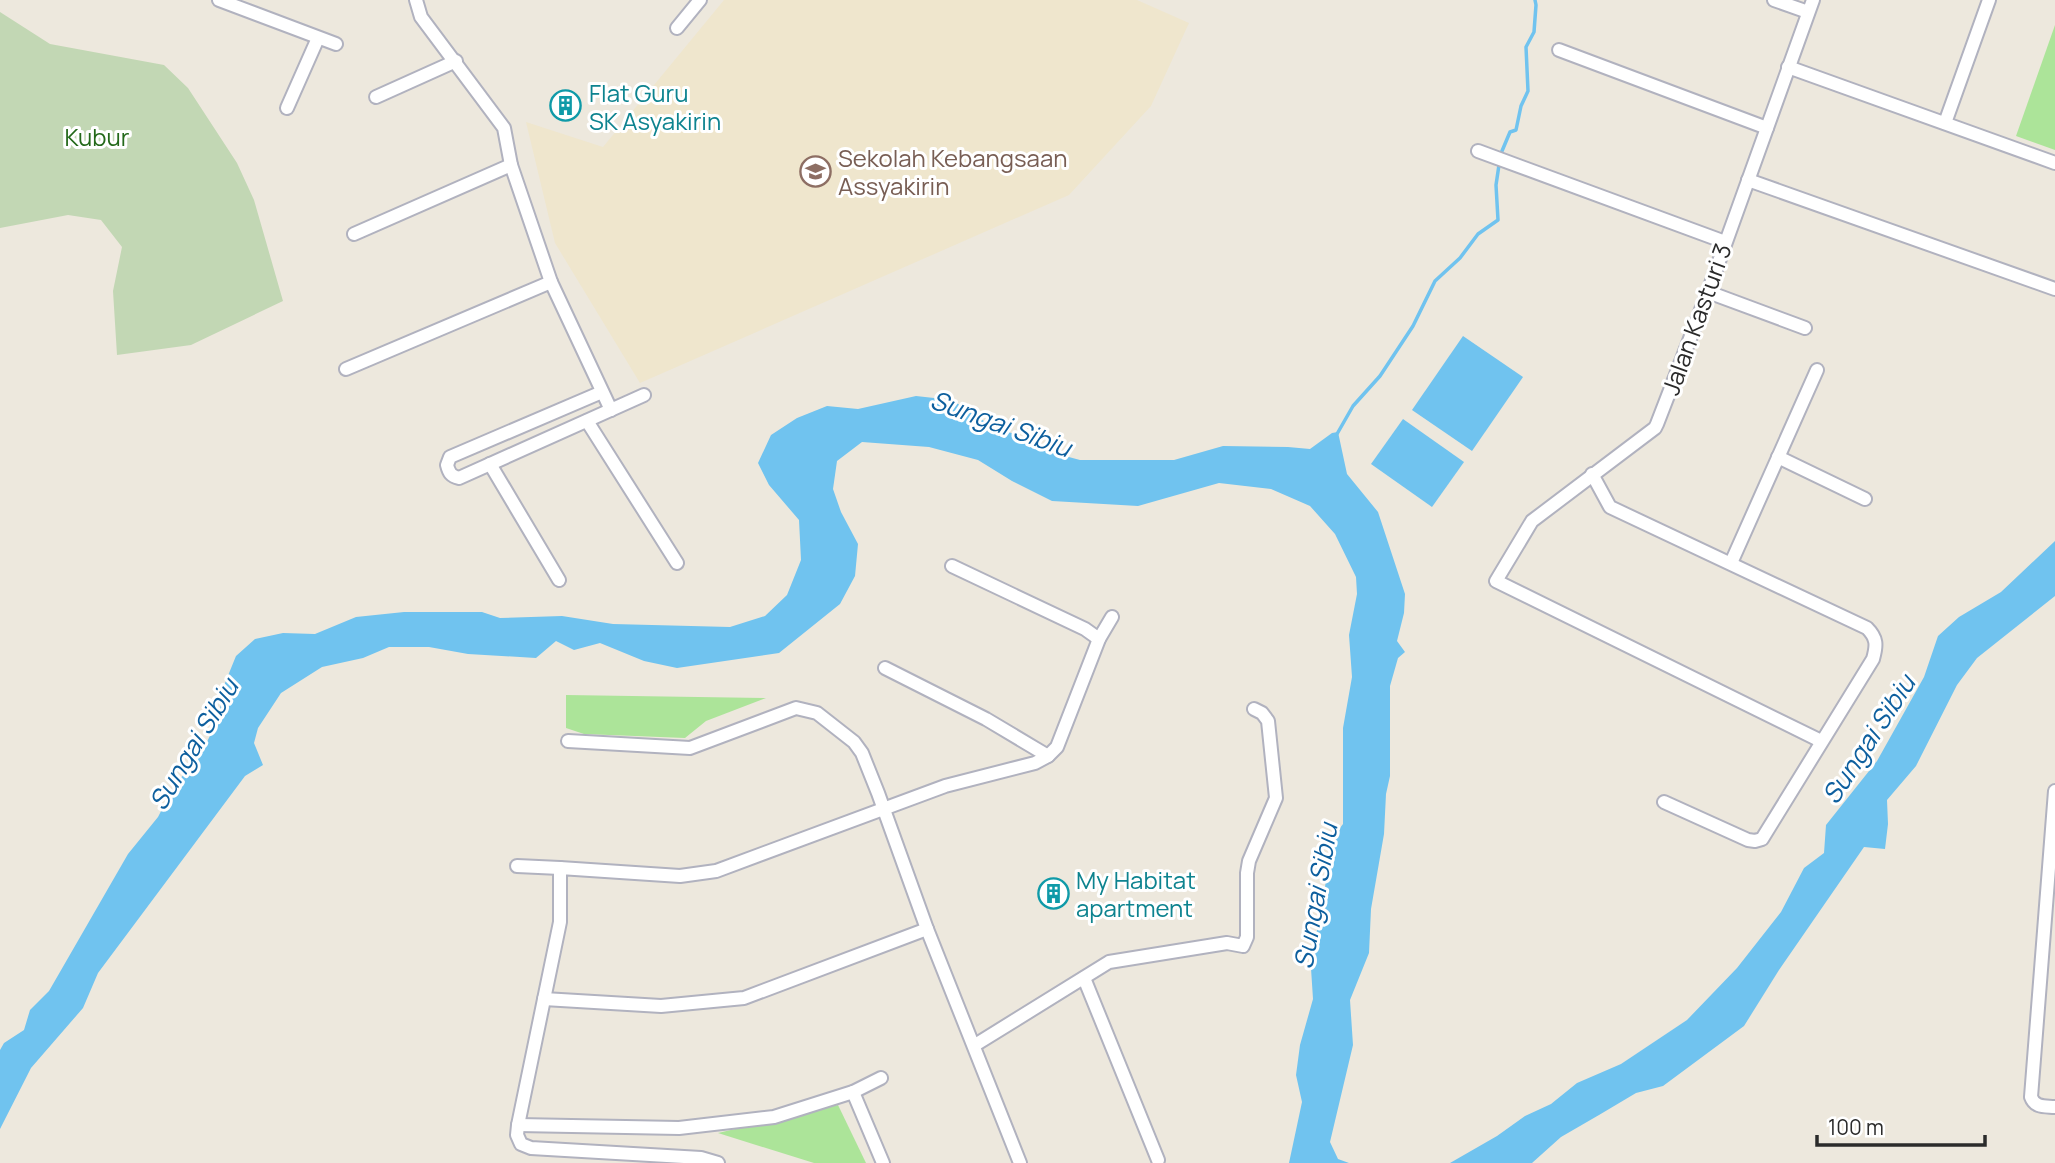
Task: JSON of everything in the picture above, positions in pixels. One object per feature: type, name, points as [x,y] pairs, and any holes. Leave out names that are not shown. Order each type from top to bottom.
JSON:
[{"type":"street","points":[[219,0],[335,44]]},
{"type":"street","points":[[416,0],[421,17],[456,61],[507,134],[512,165],[551,282],[611,410]]},
{"type":"street","points":[[677,28],[700,0]]},
{"type":"street","points":[[1774,0],[1811,6]]},
{"type":"street","points":[[1945,123],[1989,0]]},
{"type":"street","name":"Jalan Kasturi 3","points":[[1811,6],[1708,292],[1655,428],[1532,521],[1496,581],[1821,741]]},
{"type":"street","points":[[287,108],[318,38]]},
{"type":"street","points":[[1559,50],[1767,128]]},
{"type":"street","points":[[376,97],[456,61]]},
{"type":"street","points":[[1788,67],[2055,163]]},
{"type":"street","points":[[1478,151],[1725,242]]},
{"type":"street","points":[[354,234],[512,165]]},
{"type":"street","points":[[1748,180],[2055,289]]},
{"type":"street","points":[[346,369],[551,282]]},
{"type":"street","points":[[1708,292],[1805,328]]},
{"type":"street","points":[[1731,563],[1817,370]]},
{"type":"street","points":[[602,392],[450,457],[447,465],[453,477],[460,478],[643,395]]},
{"type":"street","points":[[587,421],[677,563]]},
{"type":"street","points":[[1778,457],[1866,499]]},
{"type":"street","points":[[490,464],[559,580]]},
{"type":"street","points":[[1592,474],[1610,507],[1867,628],[1874,636],[1877,646],[1873,659],[1762,839],[1748,840],[1664,802]]},
{"type":"street","points":[[952,566],[1085,629],[1099,639]]},
{"type":"street","points":[[517,866],[680,876],[716,871],[945,786],[1035,763],[1057,747],[1099,639],[1112,617]]},
{"type":"street","points":[[886,667],[1048,755]]},
{"type":"street","points":[[568,741],[690,748],[796,708],[817,713],[854,742],[862,753],[927,929],[1020,1163]]},
{"type":"street","points":[[975,1045],[1109,962],[1227,943],[1243,946],[1247,937],[1249,861],[1276,799],[1268,720],[1254,709]]},
{"type":"street","points":[[2055,791],[2031,1097],[2040,1106],[2055,1107]]},
{"type":"street","points":[[559,869],[560,922],[517,1135],[522,1144],[531,1147],[659,1159],[701,1158],[718,1163]]},
{"type":"street","points":[[544,999],[662,1006],[744,998],[927,929]]},
{"type":"street","points":[[1084,978],[1158,1160]]},
{"type":"street","points":[[518,1125],[678,1128],[774,1117],[853,1092],[881,1078]]},
{"type":"street","points":[[853,1092],[883,1163]]},
{"type":"shaded area","name":"Sekolah Kebangsaan Assyakirin","points":[[724,0],[1137,0],[1189,23],[1151,106],[1069,195],[640,383],[555,243],[526,122],[603,147]]},
{"type":"green space","name":"Kubur","points":[[0,12],[50,44],[164,65],[188,88],[237,163],[254,200],[283,301],[191,345],[117,355],[113,291],[122,247],[101,220],[68,215],[0,228]]},
{"type":"green space","points":[[2055,25],[2055,150],[2016,136]]},
{"type":"green space","points":[[566,695],[766,698],[706,721],[685,738],[584,734],[566,728]]},
{"type":"green space","points":[[838,1105],[866,1163],[814,1163],[718,1133]]},
{"type":"water","points":[[1463,336],[1523,377],[1472,451],[1412,410]]},
{"type":"water","points":[[916,396],[952,400],[990,425],[1030,440],[1054,453],[1080,460],[1174,460],[1223,446],[1310,449],[1332,433],[1338,432],[1347,474],[1378,512],[1405,594],[1404,613],[1397,641],[1405,652],[1398,658],[1390,686],[1390,776],[1386,794],[1384,834],[1371,909],[1369,953],[1350,1000],[1353,1045],[1330,1142],[1338,1159],[1349,1163],[1289,1163],[1302,1102],[1296,1075],[1300,1045],[1313,999],[1310,953],[1319,924],[1333,837],[1343,824],[1343,728],[1352,677],[1349,635],[1357,594],[1356,577],[1335,534],[1310,506],[1271,489],[1219,483],[1138,506],[1052,501],[978,460],[929,447],[862,442],[837,461],[833,489],[841,512],[858,544],[855,576],[840,604],[779,653],[677,668],[644,661],[600,643],[574,650],[556,641],[536,658],[468,654],[429,647],[389,647],[363,658],[322,667],[281,693],[258,728],[254,743],[263,765],[245,776],[98,973],[83,1008],[31,1068],[0,1129],[0,1050],[4,1043],[24,1030],[30,1010],[49,991],[128,854],[158,817],[172,790],[206,744],[218,719],[225,683],[236,656],[255,639],[283,633],[315,634],[356,617],[404,612],[482,612],[500,618],[562,616],[613,624],[730,627],[765,616],[787,595],[801,560],[799,520],[769,485],[758,463],[771,435],[797,418],[827,406],[858,409]]},
{"type":"water","points":[[1403,419],[1464,462],[1432,507],[1371,464]]},
{"type":"water","points":[[2055,541],[2055,596],[1977,658],[1957,685],[1916,766],[1887,800],[1885,849],[1864,847],[1779,970],[1744,1026],[1663,1086],[1636,1093],[1561,1137],[1532,1163],[1450,1163],[1525,1116],[1551,1104],[1577,1083],[1621,1064],[1687,1020],[1737,968],[1781,912],[1804,868],[1824,853],[1826,825],[1877,761],[1924,677],[1938,636],[1959,617],[2001,592]]},
{"type":"waterway","points":[[1502,151],[1510,132],[1516,130],[1521,106],[1528,91],[1526,47],[1534,32],[1535,0]]},
{"type":"waterway","points":[[1337,434],[1353,406],[1380,376],[1413,326],[1435,281],[1460,258],[1478,234],[1498,220],[1496,185],[1499,165]]},
{"type":"place","name":"Flat Guru SK Asyakirin","points":[[566,106]]},
{"type":"place","name":"Sekolah Kebangsaan Assyakirin","points":[[815,171]]},
{"type":"place","name":"My Habitat apartment","points":[[1053,893]]},
{"type":"water label","name":"Sungai Sibiu","points":[[1001,423]]},
{"type":"water label","name":"Sungai Sibiu","points":[[1868,739]]},
{"type":"water label","name":"Sungai Sibiu","points":[[193,744]]},
{"type":"water label","name":"Sungai Sibiu","points":[[1315,896]]}]
